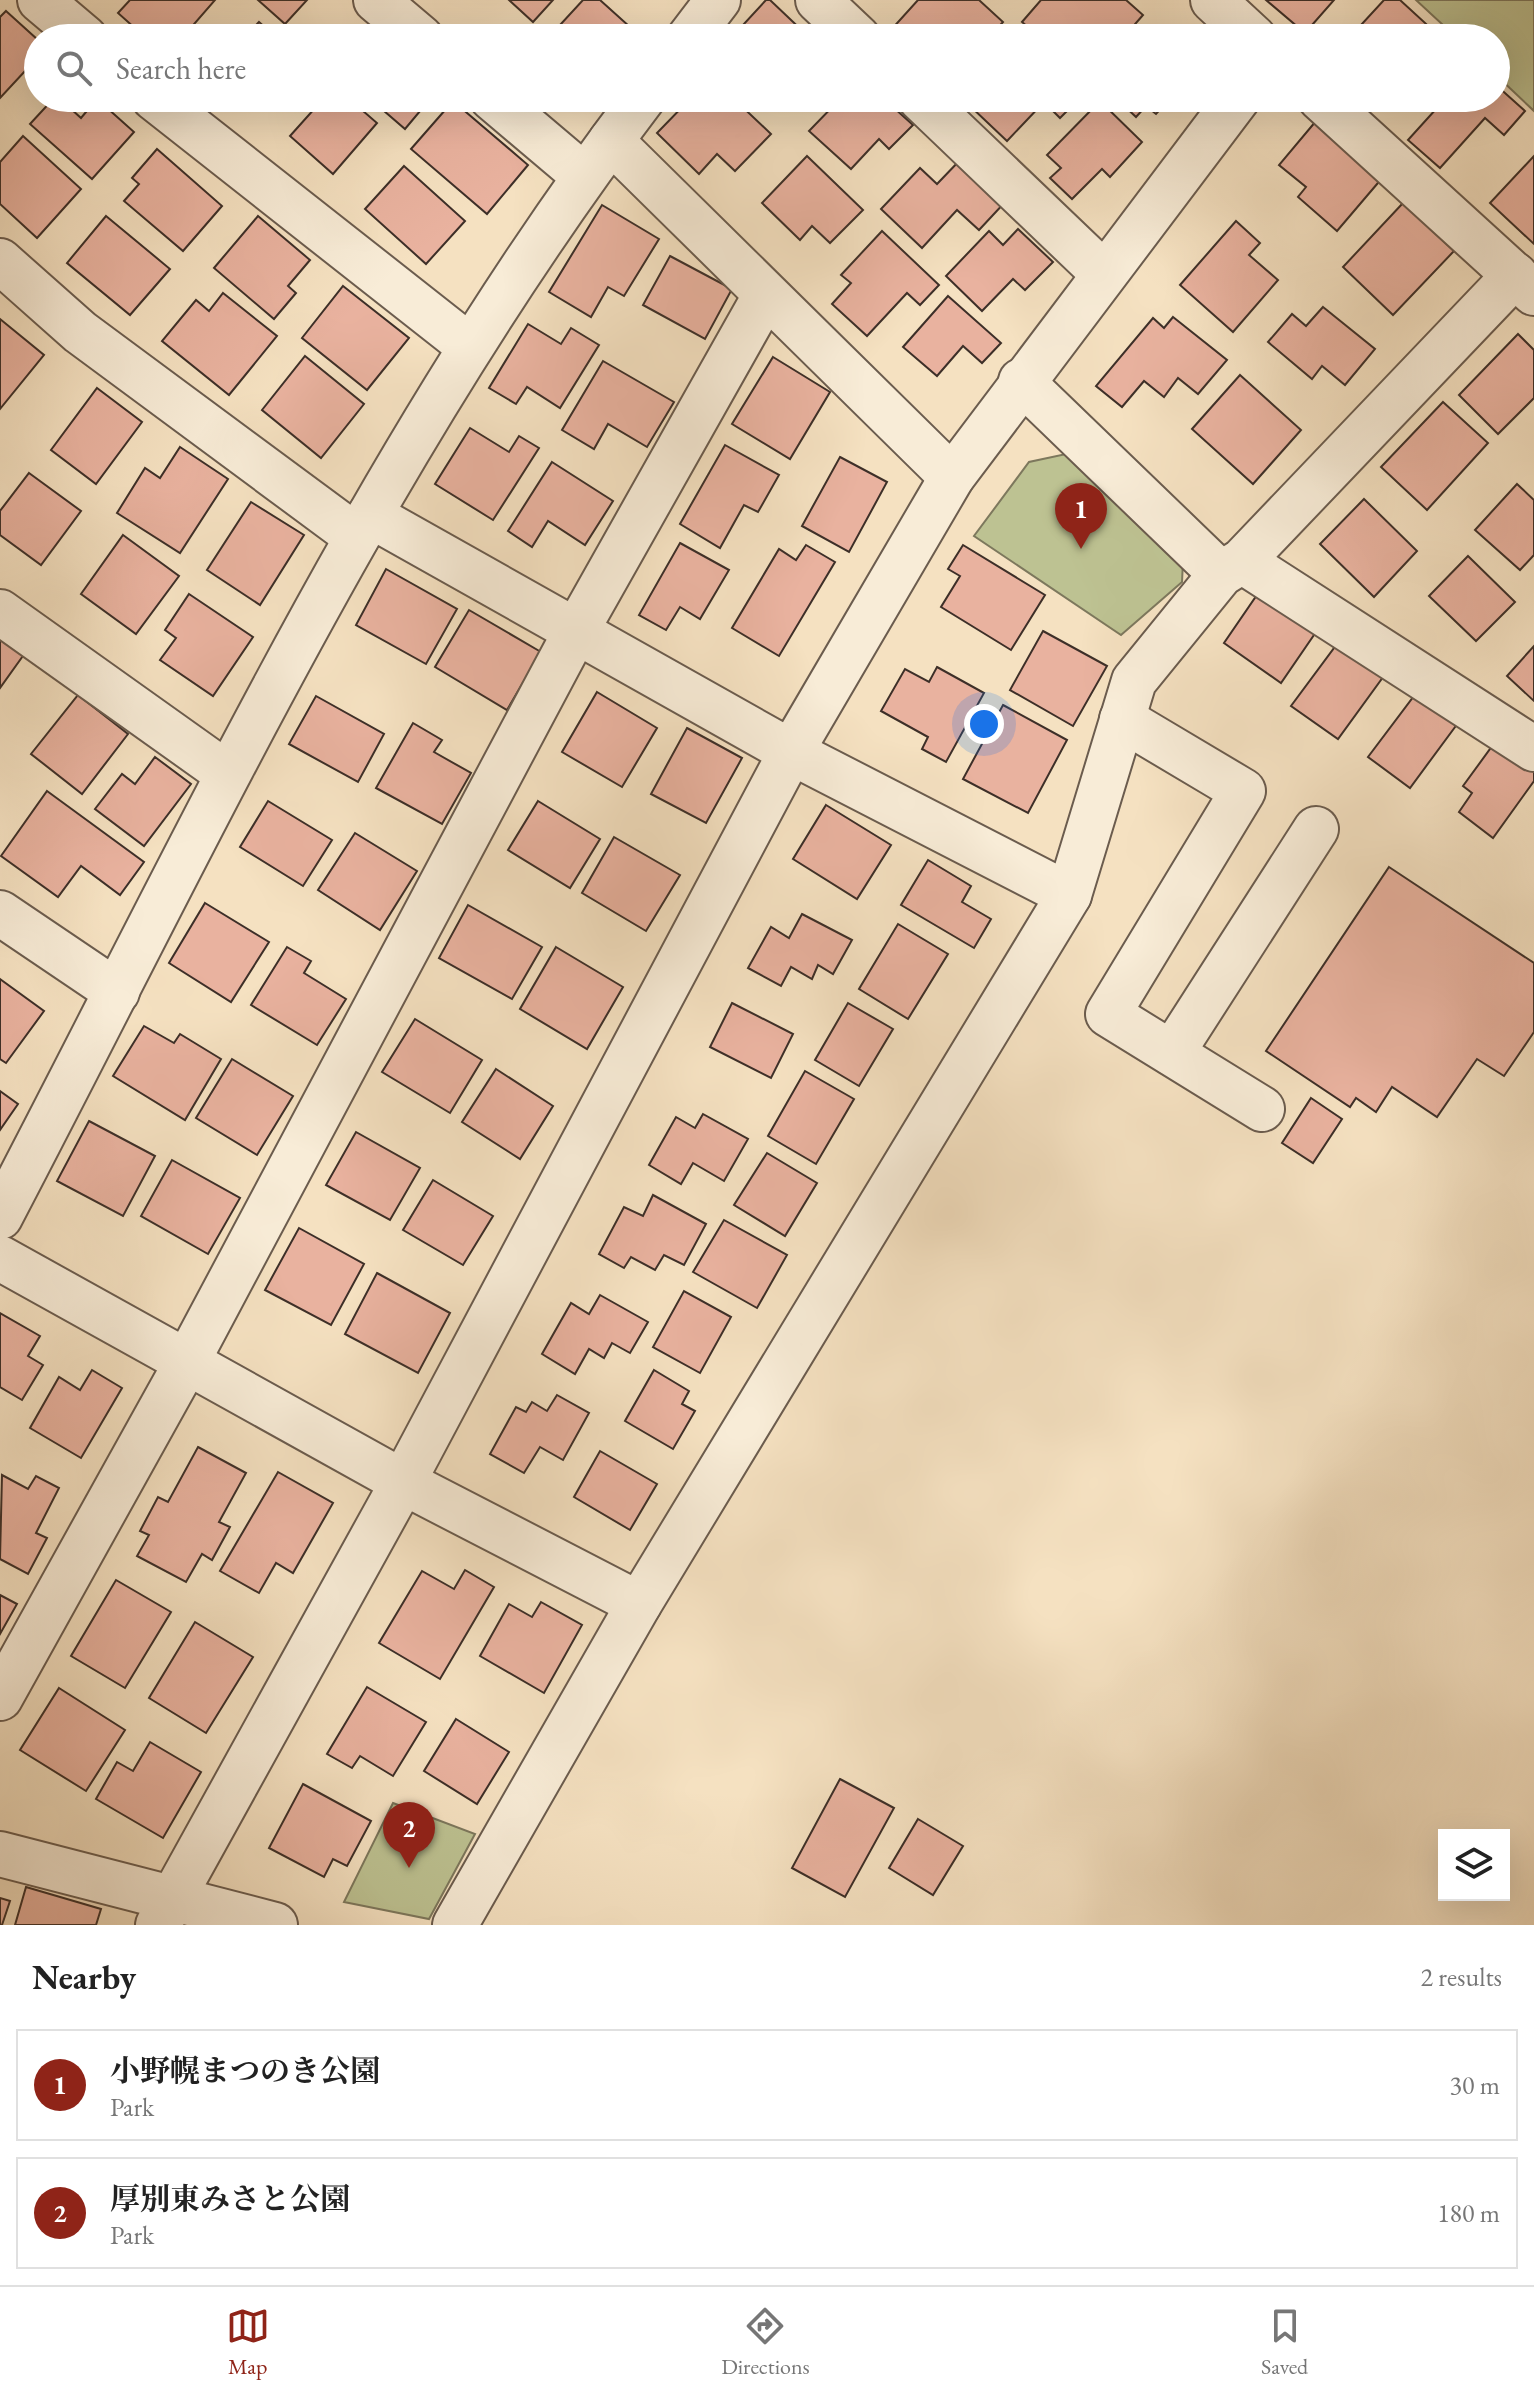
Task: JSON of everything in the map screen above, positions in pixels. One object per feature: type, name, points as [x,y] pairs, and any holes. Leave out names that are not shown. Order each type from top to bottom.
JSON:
[{"type":"street","points":[[40,0],[68,24]]},
{"type":"street","points":[[376,0],[404,24]]},
{"type":"street","points":[[700,24],[718,0]]},
{"type":"street","points":[[818,0],[843,24]]},
{"type":"street","points":[[1213,0],[1239,24]]},
{"type":"street","points":[[172,112],[469,346]]},
{"type":"street","points":[[509,112],[583,175]]},
{"type":"street","points":[[0,1217],[226,773],[363,526],[469,346],[583,175],[633,112]]},
{"type":"street","points":[[935,112],[1104,274]]},
{"type":"street","points":[[164,1911],[403,1482],[791,752],[952,477],[1021,381],[1227,112]]},
{"type":"street","points":[[455,1925],[639,1604],[1069,895],[1134,681],[1232,567],[1525,284],[1335,112]]},
{"type":"street","points":[[611,141],[952,477]]},
{"type":"street","points":[[0,261],[80,332],[363,526],[575,633],[791,752],[1069,895]]},
{"type":"street","points":[[0,1698],[188,1360],[575,633],[765,296]]},
{"type":"street","points":[[1021,381],[1232,567],[1534,749]]},
{"type":"street","points":[[0,612],[226,773]]},
{"type":"street","points":[[1122,719],[1243,791],[1108,1014],[1262,1109]]},
{"type":"street","points":[[1172,1053],[1316,829]]},
{"type":"street","points":[[0,913],[117,992]]},
{"type":"street","points":[[0,1258],[403,1482],[639,1604]]},
{"type":"street","points":[[0,1854],[164,1911],[275,1925]]},
{"type":"green space","points":[[1416,0],[1534,0],[1534,111],[1510,88],[1510,24],[1442,24]]},
{"type":"green space","points":[[1066,454],[1183,561],[1182,582],[1121,635],[974,536],[1029,462]]},
{"type":"green space","points":[[393,1803],[475,1834],[429,1919],[344,1902]]},
{"type":"building","points":[[130,0],[215,0],[194,24],[130,24],[118,13]]},
{"type":"building","points":[[258,0],[307,0],[285,24]]},
{"type":"building","points":[[509,0],[553,0],[533,22]]},
{"type":"building","points":[[583,0],[600,0],[627,24],[561,24]]},
{"type":"building","points":[[766,0],[770,0],[795,24],[744,24]]},
{"type":"building","points":[[918,0],[979,0],[1003,22],[1001,24],[896,24]]},
{"type":"building","points":[[1041,0],[1126,0],[1143,15],[1135,24],[1022,22]]},
{"type":"building","points":[[1266,0],[1334,0],[1313,24],[1294,24]]},
{"type":"building","points":[[1384,0],[1400,0],[1426,24],[1362,24]]},
{"type":"building","points":[[6,11],[24,27],[24,72],[0,98],[0,17]]},
{"type":"building","points":[[1510,98],[1525,111],[1504,135],[1485,118],[1440,168],[1408,140],[1433,112],[1510,112]]},
{"type":"building","points":[[41,112],[74,112],[81,118],[86,112],[112,112],[134,132],[92,179],[30,124]]},
{"type":"building","points":[[311,112],[364,112],[377,123],[333,174],[290,136]]},
{"type":"building","points":[[385,112],[419,112],[405,129]]},
{"type":"building","points":[[443,112],[466,112],[528,165],[487,214],[411,149]]},
{"type":"building","points":[[677,112],[748,112],[771,134],[735,171],[717,154],[699,174],[657,133]]},
{"type":"building","points":[[827,112],[899,112],[913,125],[889,149],[879,139],[851,169],[809,131]]},
{"type":"building","points":[[976,112],[1035,112],[1007,141]]},
{"type":"building","points":[[1089,112],[1111,112],[1142,142],[1110,177],[1102,169],[1072,199],[1050,178],[1061,168],[1047,155]]},
{"type":"building","points":[[1316,121],[1383,177],[1337,231],[1298,197],[1306,187],[1279,165]]},
{"type":"building","points":[[23,136],[81,189],[37,238],[0,204],[0,162]]},
{"type":"building","points":[[157,149],[222,206],[183,251],[124,201],[139,184],[132,178]]},
{"type":"building","points":[[807,156],[863,210],[830,243],[812,226],[800,240],[762,203]]},
{"type":"building","points":[[1534,156],[1534,244],[1490,203]]},
{"type":"building","points":[[962,158],[1007,200],[979,230],[957,210],[922,248],[881,209],[920,168],[937,184]]},
{"type":"building","points":[[404,166],[465,221],[426,264],[365,209]]},
{"type":"building","points":[[1403,203],[1454,251],[1393,315],[1343,267]]},
{"type":"building","points":[[602,205],[659,239],[624,296],[608,287],[591,317],[549,292]]},
{"type":"building","points":[[106,216],[170,269],[130,315],[67,263]]},
{"type":"building","points":[[258,216],[310,260],[288,286],[296,293],[274,319],[214,268]]},
{"type":"building","points":[[1236,221],[1260,243],[1249,255],[1278,280],[1233,332],[1180,285]]},
{"type":"building","points":[[1018,229],[1053,262],[1025,290],[1013,279],[982,311],[946,276],[989,231],[1003,245]]},
{"type":"building","points":[[882,231],[939,285],[920,305],[907,293],[867,336],[832,304],[851,283],[841,275]]},
{"type":"building","points":[[670,256],[732,289],[705,339],[643,305]]},
{"type":"building","points":[[343,286],[409,338],[367,390],[302,338]]},
{"type":"building","points":[[223,293],[277,336],[229,395],[162,341],[196,300],[209,311]]},
{"type":"building","points":[[948,296],[1001,343],[982,363],[963,346],[937,376],[903,347]]},
{"type":"building","points":[[1323,307],[1375,349],[1345,385],[1322,366],[1312,379],[1268,342],[1292,314],[1306,326]]},
{"type":"building","points":[[1173,317],[1227,360],[1198,394],[1178,378],[1164,397],[1144,381],[1122,407],[1096,386],[1153,318],[1164,328]]},
{"type":"building","points":[[0,319],[44,355],[0,409]]},
{"type":"building","points":[[528,324],[561,344],[571,328],[599,345],[560,408],[527,387],[516,404],[489,388]]},
{"type":"building","points":[[1518,334],[1534,350],[1534,398],[1498,434],[1459,395]]},
{"type":"building","points":[[305,356],[364,404],[321,458],[262,410]]},
{"type":"building","points":[[773,357],[830,392],[790,459],[732,424]]},
{"type":"building","points":[[603,361],[674,402],[647,447],[608,424],[594,449],[562,430]]},
{"type":"building","points":[[1240,375],[1301,430],[1253,484],[1192,429]]},
{"type":"building","points":[[97,388],[142,422],[96,484],[51,450]]},
{"type":"building","points":[[1443,402],[1488,443],[1427,510],[1381,467]]},
{"type":"building","points":[[470,428],[509,452],[519,436],[539,448],[493,520],[435,484]]},
{"type":"building","points":[[725,445],[779,475],[758,512],[744,505],[720,548],[680,524]]},
{"type":"building","points":[[180,447],[228,479],[180,553],[117,513],[145,468],[160,478]]},
{"type":"building","points":[[840,457],[887,482],[849,552],[802,526]]},
{"type":"building","points":[[552,462],[613,501],[585,545],[548,521],[532,547],[508,531]]},
{"type":"building","points":[[29,473],[81,511],[41,565],[0,535],[0,511]]},
{"type":"building","points":[[1517,484],[1534,500],[1534,555],[1520,570],[1475,530]]},
{"type":"building","points":[[1364,499],[1417,551],[1374,597],[1320,544]]},
{"type":"building","points":[[251,502],[304,535],[260,605],[207,570]]},
{"type":"building","points":[[123,535],[179,576],[136,634],[81,594]]},
{"type":"building","points":[[680,543],[729,570],[700,619],[680,607],[666,630],[639,615]]},
{"type":"building","points":[[806,545],[835,562],[779,656],[732,628],[779,549],[796,560]]},
{"type":"building","points":[[963,545],[1045,595],[1011,650],[941,607],[960,576],[948,569]]},
{"type":"building","points":[[1468,556],[1515,602],[1476,641],[1429,596]]},
{"type":"building","points":[[386,569],[457,609],[426,664],[356,625]]},
{"type":"building","points":[[1259,592],[1316,632],[1281,683],[1224,643]]},
{"type":"building","points":[[189,594],[253,637],[213,696],[160,660],[176,638],[165,630]]},
{"type":"building","points":[[469,610],[541,652],[507,710],[435,667]]},
{"type":"building","points":[[1043,631],[1107,666],[1073,726],[1010,690]]},
{"type":"building","points":[[0,635],[25,653],[0,688]]},
{"type":"building","points":[[1340,640],[1386,673],[1338,739],[1291,706]]},
{"type":"building","points":[[1534,646],[1534,701],[1507,676]]},
{"type":"building","points":[[937,667],[984,693],[946,762],[922,749],[928,737],[881,711],[905,669],[929,682]]},
{"type":"building","points":[[597,692],[657,728],[622,787],[562,752]]},
{"type":"building","points":[[1417,692],[1458,723],[1410,788],[1368,757]]},
{"type":"building","points":[[78,695],[128,734],[82,794],[31,754]]},
{"type":"building","points":[[316,696],[384,734],[358,782],[289,744]]},
{"type":"building","points":[[1003,705],[1067,740],[1028,813],[963,779]]},
{"type":"building","points":[[413,723],[442,740],[434,752],[471,773],[442,824],[376,788]]},
{"type":"building","points":[[687,728],[742,758],[706,823],[651,794]]},
{"type":"building","points":[[1498,738],[1534,764],[1534,781],[1493,838],[1459,812],[1472,793],[1463,786]]},
{"type":"building","points":[[155,757],[191,784],[144,846],[95,809],[122,774],[135,784]]},
{"type":"building","points":[[47,791],[144,862],[120,895],[81,866],[58,897],[1,856]]},
{"type":"building","points":[[268,801],[332,840],[303,886],[240,847]]},
{"type":"building","points":[[538,801],[600,839],[570,888],[508,850]]},
{"type":"building","points":[[826,805],[891,845],[857,899],[793,859]]},
{"type":"building","points":[[355,833],[417,871],[380,930],[318,890]]},
{"type":"building","points":[[614,837],[680,875],[646,931],[582,893]]},
{"type":"building","points":[[928,860],[971,886],[962,902],[991,919],[974,948],[901,905]]},
{"type":"building","points":[[1389,867],[1534,963],[1534,1032],[1504,1076],[1477,1059],[1437,1117],[1392,1087],[1376,1112],[1356,1098],[1350,1107],[1266,1051]]},
{"type":"building","points":[[205,903],[269,942],[231,1002],[169,963]]},
{"type":"building","points":[[468,905],[542,947],[512,999],[439,958]]},
{"type":"building","points":[[802,914],[852,940],[833,974],[818,965],[812,979],[791,967],[781,986],[748,968],[771,927],[789,938]]},
{"type":"building","points":[[898,924],[948,954],[908,1019],[859,989]]},
{"type":"building","points":[[287,947],[311,961],[304,973],[346,999],[317,1045],[251,1005]]},
{"type":"building","points":[[556,947],[623,987],[587,1049],[520,1009]]},
{"type":"building","points":[[0,979],[44,1011],[6,1063],[0,1059]]},
{"type":"building","points":[[732,1003],[793,1034],[771,1078],[710,1047]]},
{"type":"building","points":[[848,1003],[893,1029],[859,1086],[815,1060]]},
{"type":"building","points":[[415,1019],[482,1060],[450,1113],[382,1072]]},
{"type":"building","points":[[144,1026],[174,1043],[180,1034],[221,1059],[185,1120],[113,1076]]},
{"type":"building","points":[[232,1059],[293,1096],[257,1155],[196,1118]]},
{"type":"building","points":[[496,1069],[553,1106],[520,1159],[462,1122]]},
{"type":"building","points":[[805,1071],[854,1099],[816,1164],[768,1136]]},
{"type":"building","points":[[0,1091],[18,1104],[0,1130]]},
{"type":"building","points":[[1311,1098],[1342,1119],[1313,1163],[1282,1143]]},
{"type":"building","points":[[703,1114],[748,1139],[724,1181],[693,1163],[681,1184],[649,1165],[676,1117],[695,1128]]},
{"type":"building","points":[[89,1121],[155,1156],[123,1216],[57,1181]]},
{"type":"building","points":[[356,1132],[420,1168],[390,1220],[326,1185]]},
{"type":"building","points":[[767,1153],[817,1183],[785,1236],[734,1205]]},
{"type":"building","points":[[172,1160],[240,1198],[208,1254],[141,1216]]},
{"type":"building","points":[[433,1180],[493,1216],[463,1265],[403,1230]]},
{"type":"building","points":[[653,1195],[706,1224],[684,1265],[664,1255],[655,1270],[631,1257],[624,1268],[599,1254],[624,1207],[643,1216]]},
{"type":"building","points":[[724,1220],[787,1255],[757,1308],[693,1272]]},
{"type":"building","points":[[299,1228],[364,1264],[331,1325],[265,1290]]},
{"type":"building","points":[[377,1273],[450,1313],[418,1373],[345,1334]]},
{"type":"building","points":[[684,1291],[731,1317],[700,1373],[653,1347]]},
{"type":"building","points":[[600,1295],[648,1322],[630,1353],[612,1343],[604,1358],[589,1349],[575,1374],[542,1354],[571,1303],[589,1314]]},
{"type":"building","points":[[0,1313],[40,1336],[28,1356],[43,1365],[22,1400],[0,1387]]},
{"type":"building","points":[[92,1370],[122,1388],[81,1458],[30,1428],[59,1377],[80,1390]]},
{"type":"building","points":[[654,1370],[689,1391],[682,1404],[695,1411],[673,1449],[625,1421]]},
{"type":"building","points":[[557,1395],[589,1413],[563,1460],[540,1447],[524,1473],[490,1454],[516,1407],[526,1412],[532,1402],[547,1411]]},
{"type":"building","points":[[198,1447],[246,1473],[219,1522],[230,1527],[212,1560],[202,1554],[186,1582],[137,1556],[149,1535],[140,1531],[158,1497],[168,1502]]},
{"type":"building","points":[[600,1451],[657,1484],[630,1530],[574,1497]]},
{"type":"building","points":[[278,1472],[333,1503],[293,1573],[276,1563],[259,1593],[220,1571]]},
{"type":"building","points":[[2,1475],[28,1489],[36,1476],[59,1488],[36,1533],[47,1538],[28,1574],[0,1559]]},
{"type":"building","points":[[465,1570],[494,1587],[440,1679],[379,1643],[422,1571],[454,1589]]},
{"type":"building","points":[[116,1580],[171,1612],[125,1688],[71,1656]]},
{"type":"building","points":[[0,1595],[17,1604],[0,1634]]},
{"type":"building","points":[[541,1602],[582,1625],[544,1693],[480,1656],[509,1604],[532,1617]]},
{"type":"building","points":[[195,1622],[253,1657],[206,1733],[149,1698]]},
{"type":"building","points":[[367,1687],[426,1722],[393,1776],[360,1756],[352,1768],[327,1754]]},
{"type":"building","points":[[59,1688],[125,1730],[86,1791],[20,1750]]},
{"type":"building","points":[[456,1719],[509,1752],[477,1804],[424,1771]]},
{"type":"building","points":[[150,1742],[201,1772],[163,1838],[96,1799],[117,1762],[133,1771]]},
{"type":"building","points":[[840,1779],[894,1808],[845,1897],[792,1868]]},
{"type":"building","points":[[303,1784],[371,1821],[347,1866],[333,1859],[324,1877],[269,1848]]},
{"type":"building","points":[[918,1819],[963,1846],[933,1895],[889,1868]]},
{"type":"building","points":[[26,1887],[101,1909],[96,1925],[15,1925]]},
{"type":"building","points":[[0,1898],[10,1901],[2,1925],[0,1925]]},
{"type":"place","name":"小野幌まつのき公園","points":[[1081,549]]},
{"type":"place","name":"厚別東みさと公園","points":[[409,1868]]}]
